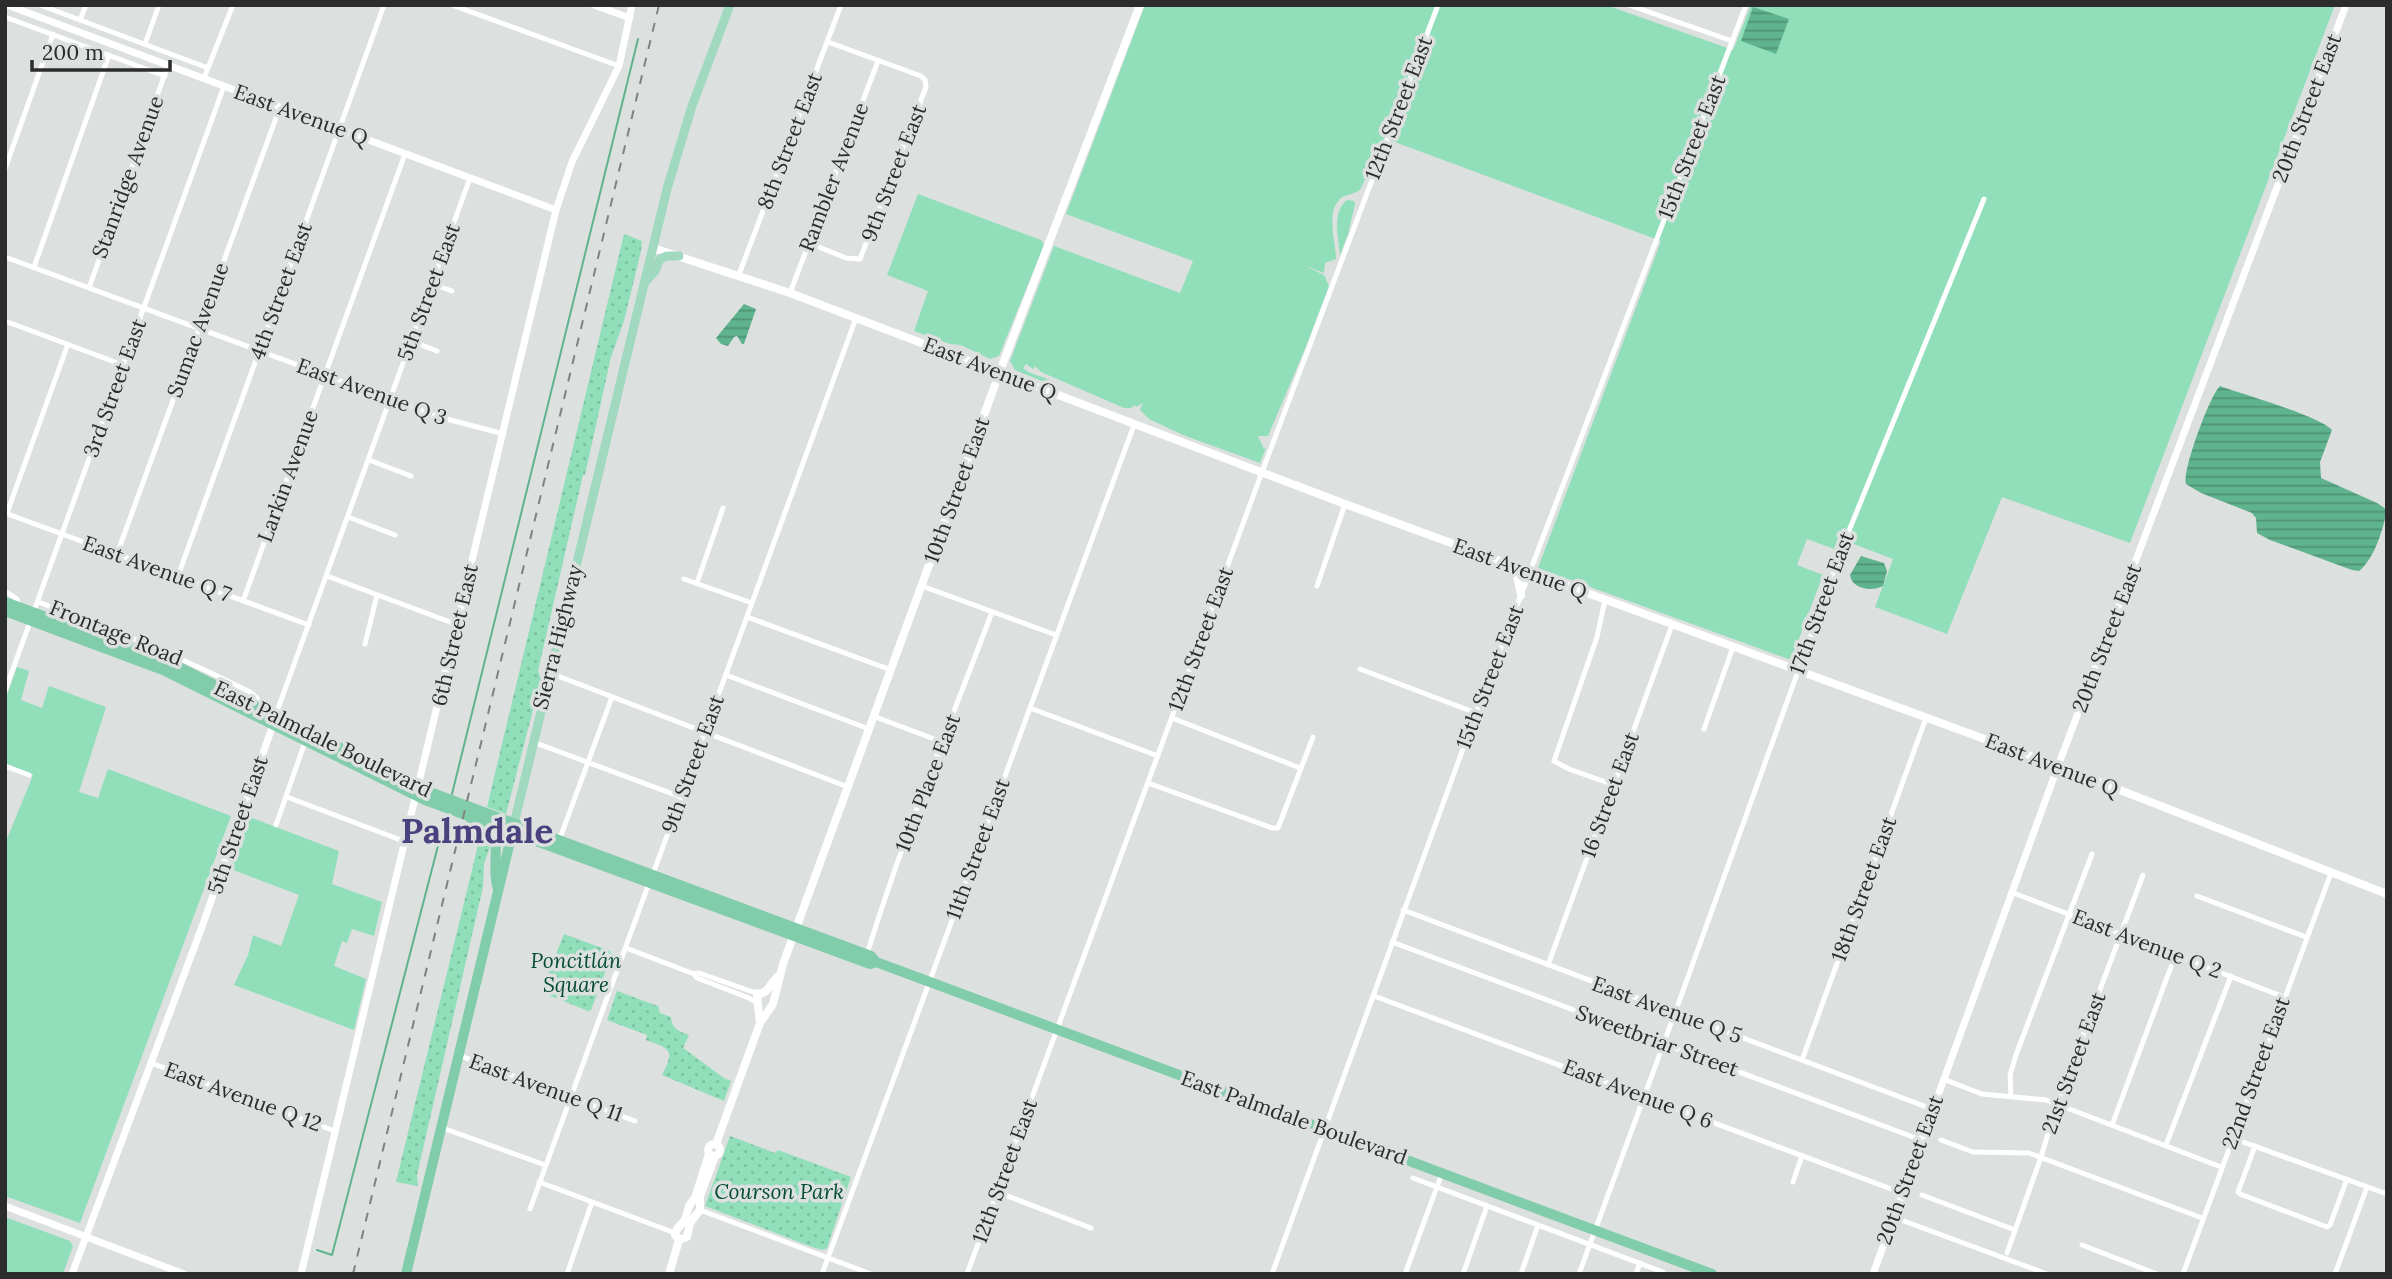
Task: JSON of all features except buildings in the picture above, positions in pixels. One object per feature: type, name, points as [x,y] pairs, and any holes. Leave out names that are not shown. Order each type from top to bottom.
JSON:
[{"type":"highway","name":"East Palmdale Boulevard","points":[[5,602],[274,721],[418,792],[795,932],[870,964],[876,962]]},
{"type":"highway","name":"East Palmdale Boulevard","points":[[5,611],[32,616],[171,663],[260,709],[305,741],[469,816],[559,841],[651,878]]},
{"type":"highway","points":[[469,816],[495,837],[493,874],[498,888]]},
{"type":"highway","name":"Sierra Highway","points":[[406,1274],[513,827]]},
{"type":"highway","name":"East Palmdale Boulevard","points":[[795,932],[867,954],[876,962],[1713,1274]]},
{"type":"main road","name":"Sierra Highway","points":[[513,827],[684,129],[730,5]]},
{"type":"main road","name":"10th Street East","points":[[774,998],[778,976],[873,716],[1140,5]]},
{"type":"main road","name":"East Avenue Q","points":[[653,248],[790,293],[1345,504],[2058,766],[2387,894]]},
{"type":"main road","points":[[645,282],[655,271],[660,259],[679,256]]},
{"type":"main road","points":[[1504,563],[1517,576],[1521,595]]},
{"type":"main road","name":"10th Street East","points":[[763,991],[778,976]]},
{"type":"main road","points":[[669,1274],[681,1233],[695,1209],[712,1155],[719,1149],[716,1143],[760,1023],[761,1006],[757,996],[763,991],[771,993],[773,1004],[761,1006]]},
{"type":"street","points":[[40,5],[208,68]]},
{"type":"street","points":[[80,20],[86,5]]},
{"type":"street","points":[[145,44],[159,5]]},
{"type":"street","points":[[204,78],[233,5]]},
{"type":"street","name":"4th Street East","points":[[177,576],[384,5]]},
{"type":"street","points":[[452,5],[619,66]]},
{"type":"street","points":[[594,5],[630,18]]},
{"type":"street","name":"6th Street East","points":[[301,1274],[556,210],[572,162],[619,66],[632,5]]},
{"type":"street","name":"8th Street East","points":[[738,277],[841,5]]},
{"type":"street","name":"12th Street East","points":[[967,1274],[1262,472],[1438,5]]},
{"type":"street","points":[[1629,5],[1732,41]]},
{"type":"street","name":"15th Street East","points":[[1272,1274],[1476,713],[1746,5]]},
{"type":"street","name":"20th Street East","points":[[1873,1274],[2011,892],[2346,5]]},
{"type":"street","name":"East Avenue Q","points":[[9,6],[556,210]]},
{"type":"street","points":[[5,17],[164,76]]},
{"type":"street","points":[[5,169],[53,34]]},
{"type":"street","points":[[828,41],[878,61]]},
{"type":"street","points":[[34,267],[109,55]]},
{"type":"street","name":"9th Street East","points":[[809,243],[854,260],[863,255],[926,87],[921,76],[878,61]]},
{"type":"street","name":"Rambler Avenue","points":[[790,293],[878,61]]},
{"type":"street","name":"Stanridge Avenue","points":[[89,288],[169,65]]},
{"type":"street","name":"3rd Street East","points":[[5,691],[224,86]]},
{"type":"street","name":"Sumac Avenue","points":[[117,554],[280,107]]},
{"type":"street","name":"Larkin Avenue","points":[[243,601],[405,154]]},
{"type":"street","name":"5th Street East","points":[[72,1274],[221,873],[470,178]]},
{"type":"street","name":"17th Street East","points":[[1579,1274],[1846,538],[1984,199]]},
{"type":"street","name":"East Avenue Q 3","points":[[5,257],[439,418],[503,434]]},
{"type":"street","points":[[432,284],[452,291]]},
{"type":"street","name":"9th Street East","points":[[530,1209],[856,318]]},
{"type":"street","points":[[5,321],[123,365]]},
{"type":"street","points":[[411,341],[437,351]]},
{"type":"street","points":[[6,513],[68,344]]},
{"type":"street","name":"11th Street East","points":[[822,1274],[1134,425]]},
{"type":"street","points":[[369,460],[411,476]]},
{"type":"street","points":[[1317,586],[1345,504]]},
{"type":"street","points":[[697,583],[723,508]]},
{"type":"street","name":"East Avenue Q 7","points":[[6,513],[309,625]]},
{"type":"street","points":[[348,517],[395,535]]},
{"type":"street","points":[[327,576],[458,625]]},
{"type":"street","points":[[684,579],[752,603]]},
{"type":"street","points":[[922,586],[1056,635]]},
{"type":"street","name":"Frontage Road","points":[[5,591],[16,599],[19,607]]},
{"type":"street","points":[[365,644],[377,594]]},
{"type":"street","points":[[1605,600],[1597,638],[1554,761],[1614,785]]},
{"type":"street","name":"Frontage Road","points":[[38,602],[169,652],[250,692],[261,704],[260,709]]},
{"type":"street","name":"10th Place East","points":[[867,954],[878,916],[992,612]]},
{"type":"street","points":[[747,617],[891,670]]},
{"type":"street","name":"16 Street East","points":[[1548,965],[1672,625]]},
{"type":"street","points":[[1704,729],[1733,647]]},
{"type":"street","points":[[1360,669],[1476,713]]},
{"type":"street","points":[[549,673],[848,787]]},
{"type":"street","points":[[726,675],[869,729]]},
{"type":"street","points":[[559,841],[612,697]]},
{"type":"street","points":[[1030,708],[1158,756]]},
{"type":"street","points":[[873,716],[942,742]]},
{"type":"street","points":[[1172,718],[1300,768]]},
{"type":"street","name":"18th Street East","points":[[1802,1060],[1926,718]]},
{"type":"street","points":[[1148,783],[1272,828],[1279,828],[1312,737]]},
{"type":"street","points":[[276,825],[305,741]]},
{"type":"street","points":[[533,742],[681,797]]},
{"type":"street","points":[[5,766],[29,775]]},
{"type":"street","points":[[287,797],[406,842]]},
{"type":"street","points":[[2011,1097],[2010,1075],[2016,1055],[2092,854]]},
{"type":"street","name":"22nd Street East","points":[[2183,1274],[2331,873]]},
{"type":"street","name":"21st Street East","points":[[2007,1253],[2057,1104],[2143,875]]},
{"type":"street","name":"East Avenue Q 2","points":[[2011,892],[2284,997]]},
{"type":"street","points":[[2197,895],[2306,937]]},
{"type":"street","name":"East Avenue Q 5","points":[[1403,910],[1674,1015],[1932,1109]]},
{"type":"street","name":"Sweetbriar Street","points":[[1392,942],[1921,1140]]},
{"type":"street","points":[[626,948],[694,974],[697,978],[749,998],[761,1006]]},
{"type":"street","points":[[2112,1125],[2175,956]]},
{"type":"street","points":[[694,974],[699,973],[753,992],[763,991]]},
{"type":"street","points":[[2166,1145],[2231,976]]},
{"type":"street","name":"East Avenue Q 6","points":[[1374,996],[1902,1193]]},
{"type":"street","name":"East Avenue Q 11","points":[[458,1055],[635,1121]]},
{"type":"street","name":"East Avenue Q 12","points":[[151,1063],[335,1131]]},
{"type":"street","points":[[1943,1080],[1982,1094],[2035,1097],[2221,1167]]},
{"type":"street","points":[[440,1127],[545,1166]]},
{"type":"street","points":[[2232,1138],[2387,1194]]},
{"type":"street","points":[[1941,1140],[1973,1152],[2029,1153],[2202,1218]]},
{"type":"street","points":[[2255,1146],[2238,1192],[2327,1227],[2347,1179]]},
{"type":"street","points":[[1793,1182],[1802,1156]]},
{"type":"street","points":[[1405,1274],[1442,1173]]},
{"type":"street","name":"East Palmdale Boulevard","points":[[1413,1178],[1663,1272]]},
{"type":"street","points":[[539,1182],[681,1233]]},
{"type":"street","points":[[2335,1274],[2367,1187]]},
{"type":"street","points":[[997,1192],[1091,1228]]},
{"type":"street","points":[[1922,1195],[2015,1230]]},
{"type":"street","points":[[568,1274],[572,1254],[592,1202]]},
{"type":"street","points":[[5,1206],[184,1274]]},
{"type":"street","points":[[1463,1274],[1487,1206]]},
{"type":"street","points":[[695,1209],[870,1274]]},
{"type":"street","points":[[1894,1217],[2047,1274]]},
{"type":"street","points":[[1521,1274],[1538,1225]]},
{"type":"street","points":[[2082,1245],[2157,1274]]},
{"type":"street","points":[[1636,1274],[1640,1263]]},
{"type":"green space","points":[[1145,5],[1606,5],[1733,50],[1751,5],[2335,5],[2130,543],[2002,497],[1947,634],[1875,607],[1893,559],[1838,538],[1834,549],[1807,539],[1797,565],[1823,575],[1791,660],[1538,568],[1661,241],[1384,138],[1360,190],[1341,198],[1335,206],[1332,221],[1336,259],[1325,263],[1324,273],[1303,265],[1324,275],[1329,286],[1268,436],[1258,436],[1264,449],[1266,448],[1260,463],[1183,435],[1149,419],[1140,410],[1143,403],[1124,408],[1041,372],[1035,366],[1033,369],[1026,364],[1023,368],[1049,380],[1052,385],[1015,370],[1010,361],[1054,246],[1180,293],[1193,261],[1066,214]]},
{"type":"green space","points":[[918,194],[1041,240],[1044,245],[999,356],[990,359],[961,345],[950,344],[914,331],[928,291],[887,275]]},
{"type":"green space","points":[[1347,200],[1354,201],[1355,204],[1340,255],[1337,218]]},
{"type":"green space","points":[[624,234],[642,241],[641,251],[624,321],[611,357],[538,671],[541,679],[506,814],[487,807]]},
{"type":"green space","points":[[17,667],[29,671],[21,700],[42,708],[49,686],[106,707],[79,792],[98,798],[108,769],[231,816],[80,1223],[5,1196],[5,844],[33,775],[5,763],[5,701]]},
{"type":"green space","points":[[247,816],[339,851],[332,884],[382,902],[374,936],[352,929],[347,943],[342,941],[334,966],[366,979],[354,1030],[234,985],[248,955],[253,935],[281,946],[299,895],[228,868]]},
{"type":"green space","points":[[481,833],[488,836],[491,844],[484,864],[483,887],[417,1175],[418,1186],[396,1182]]},
{"type":"green space","name":"Poncitlán Square","points":[[564,934],[612,954],[591,1010],[588,1011],[541,992]]},
{"type":"green space","points":[[617,991],[658,1006],[660,1013],[671,1017],[676,1029],[689,1035],[683,1048],[731,1081],[724,1101],[662,1075],[669,1060],[665,1048],[646,1040],[647,1035],[607,1020]]},
{"type":"green space","name":"Courson Park","points":[[730,1136],[775,1153],[778,1150],[851,1177],[827,1248],[823,1250],[812,1247],[705,1206]]},
{"type":"green space","points":[[5,1217],[70,1241],[73,1246],[63,1274],[5,1274]]},
{"type":"shaded area","points":[[1753,7],[1789,19],[1776,54],[1741,41]]},
{"type":"shaded area","points":[[744,304],[756,309],[744,344],[737,336],[728,346],[721,344],[716,338]]},
{"type":"shaded area","points":[[2220,386],[2297,412],[2332,430],[2320,462],[2321,478],[2387,510],[2374,551],[2359,571],[2270,540],[2257,533],[2256,518],[2252,513],[2201,493],[2186,484],[2188,464],[2198,434]]},
{"type":"shaded area","points":[[1861,556],[1884,563],[1887,571],[1883,586],[1863,588],[1854,583],[1850,575]]},
{"type":"waterway","points":[[452,794],[638,39]]},
{"type":"waterway","points":[[317,1250],[332,1255],[446,815]]},
{"type":"railway","points":[[353,1274],[659,5]]},
{"type":"district","name":"Palmdale","points":[[477,831]]}]
